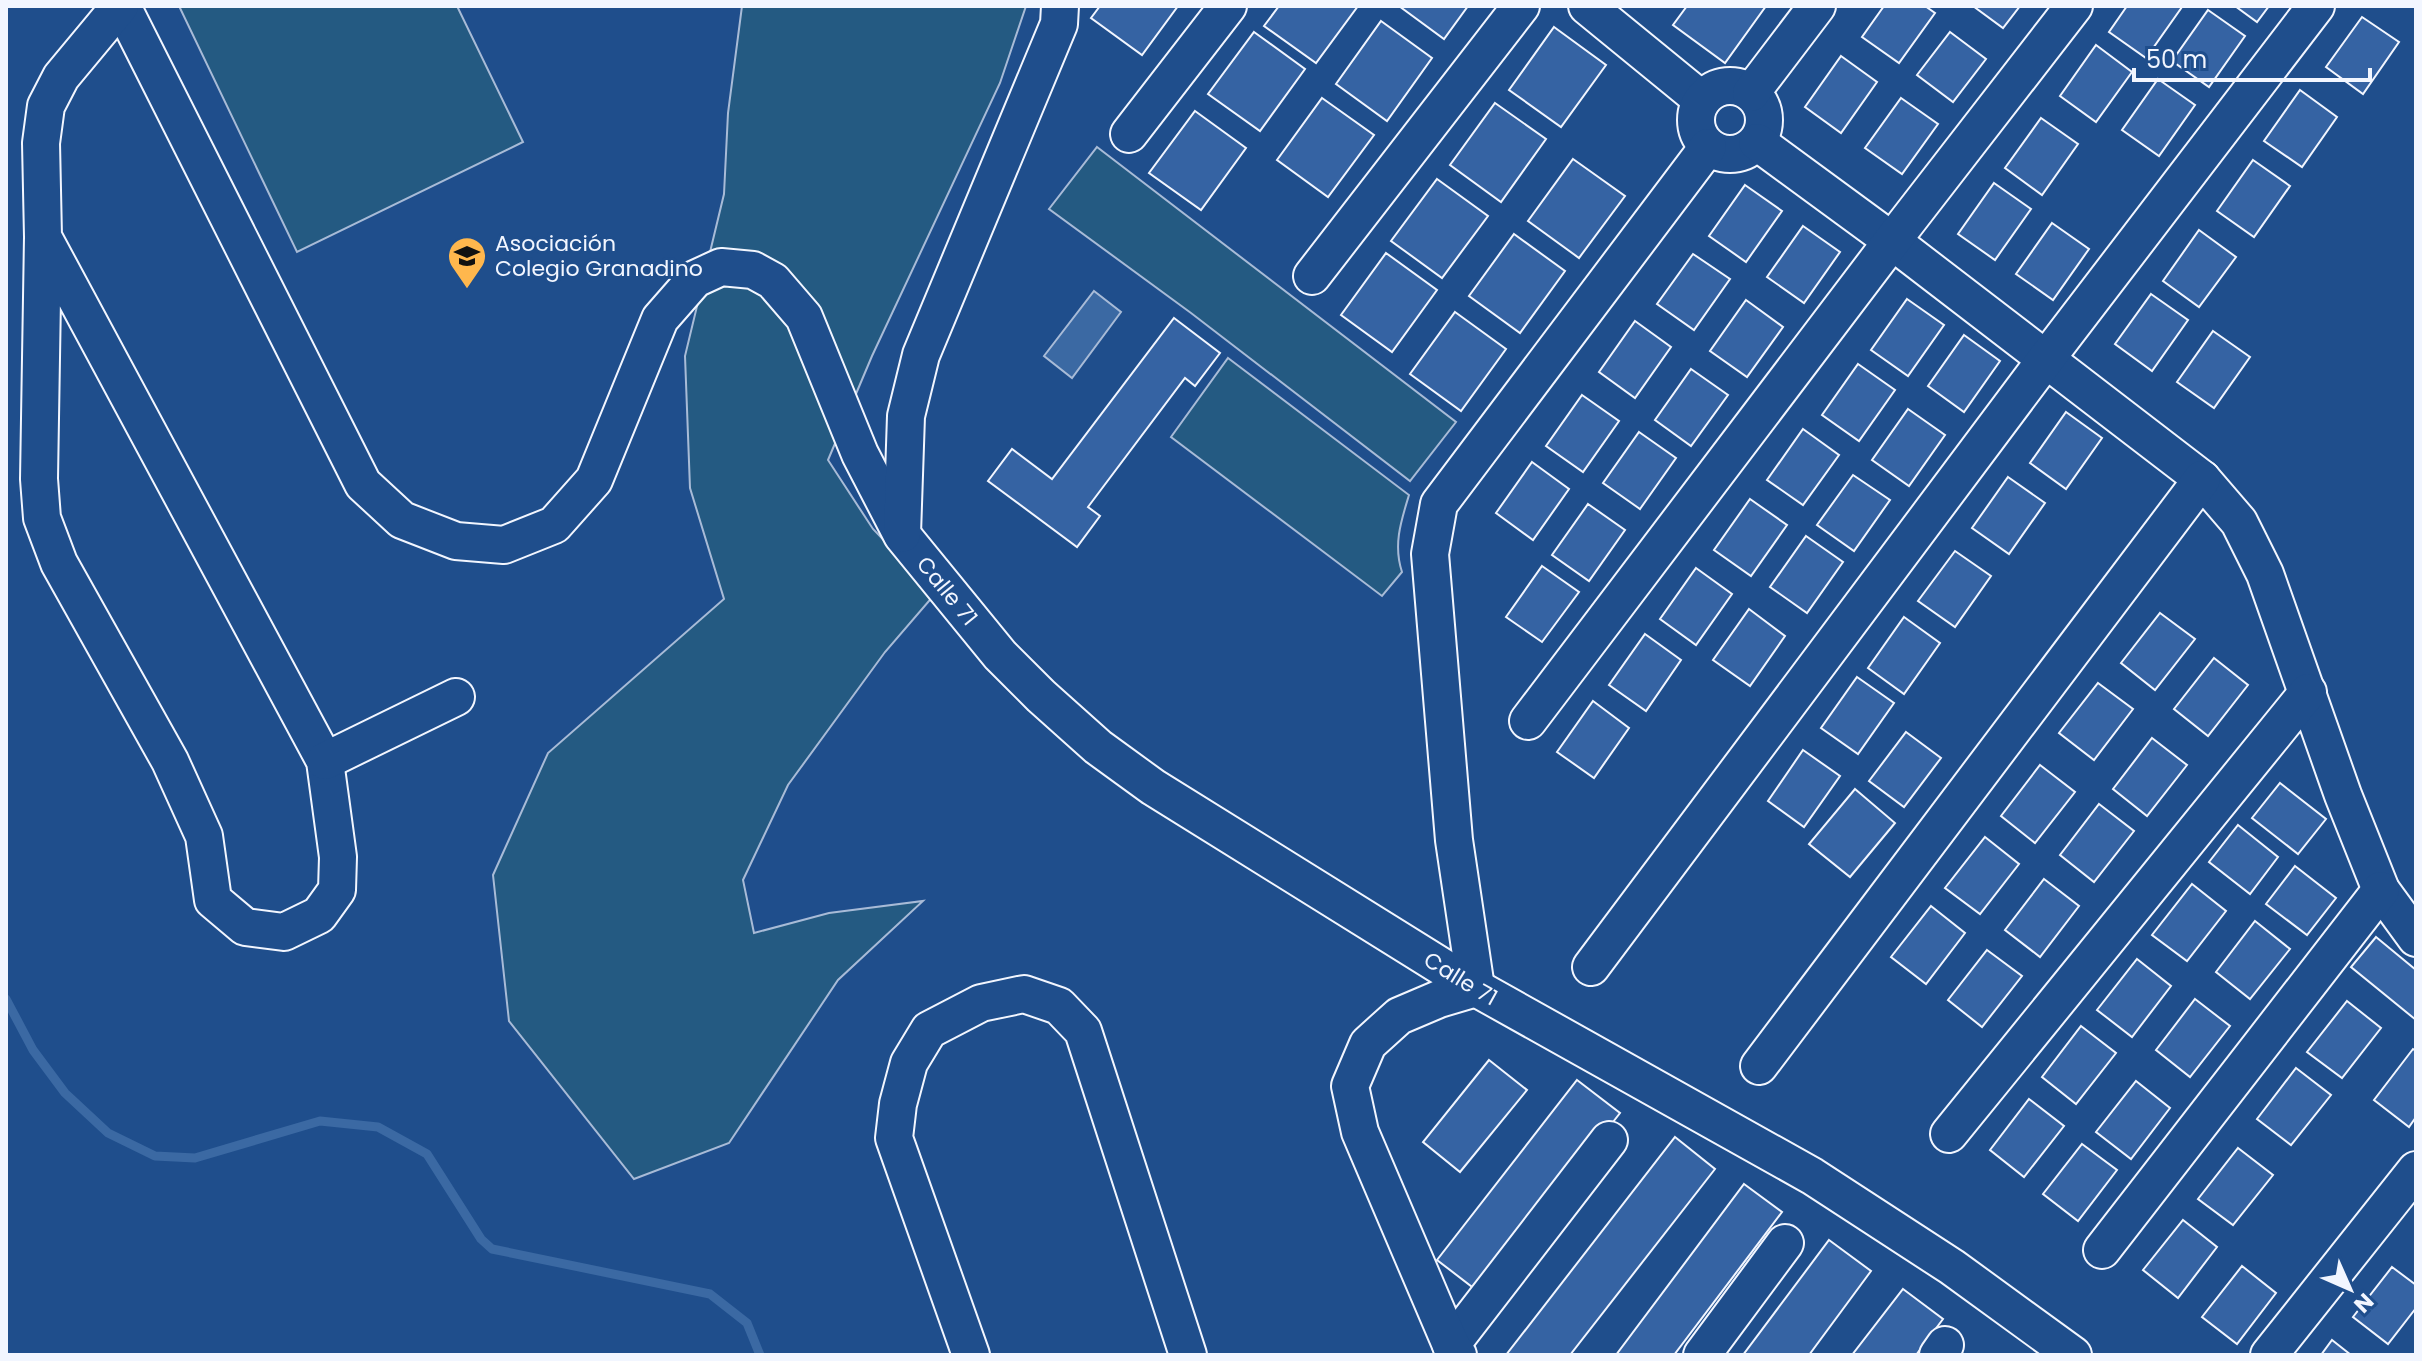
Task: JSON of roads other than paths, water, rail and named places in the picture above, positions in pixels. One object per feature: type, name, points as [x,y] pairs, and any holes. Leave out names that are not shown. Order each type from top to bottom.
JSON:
[{"type":"street","points":[[43,237],[325,761],[338,857],[337,890],[319,915],[284,932],[245,927],[213,900],[204,836],[190,802],[59,563],[42,518],[39,479],[43,237],[41,143],[46,106],[61,77],[121,6]]},
{"type":"street","name":"Calle 71","points":[[121,6],[363,484],[402,520],[456,541],[504,545],[554,525],[594,480],[660,319],[695,279],[721,267],[753,270],[773,281],[804,317],[860,454],[902,535],[1000,655],[1098,747],[1153,787],[1476,988],[1812,1176],[1952,1267],[2073,1355]]},
{"type":"street","points":[[902,535],[906,416],[921,355],[1059,24],[1060,6]]},
{"type":"street","points":[[1129,134],[1228,6]]},
{"type":"street","points":[[1312,276],[1521,6]]},
{"type":"street","points":[[1587,6],[1702,100]]},
{"type":"street","points":[[1751,93],[1817,6]]},
{"type":"street","points":[[1528,721],[2074,6]]},
{"type":"street","points":[[1591,967],[2046,359],[2316,6]]},
{"type":"street","points":[[1725,86],[1743,88],[1751,93],[1762,107],[1764,116],[1762,134],[1757,142],[1739,154],[1718,153],[1708,147],[1701,140],[1695,120],[1702,100],[1725,86]]},
{"type":"street","points":[[1757,142],[1892,241],[2202,479],[2239,522],[2265,574],[2343,795],[2381,890],[2416,938]]},
{"type":"street","points":[[1454,1350],[1360,1132],[1350,1086],[1368,1044],[1399,1016],[1476,988],[1454,840],[1430,554],[1439,504],[1708,147]]},
{"type":"street","points":[[1759,1066],[2202,479]]},
{"type":"street","points":[[1949,1134],[2308,692]]},
{"type":"street","points":[[325,761],[456,697]]},
{"type":"street","points":[[2102,1250],[2381,890]]},
{"type":"street","points":[[971,1355],[894,1138],[898,1104],[909,1063],[929,1030],[981,1003],[1024,994],[1059,1006],[1083,1031],[1188,1355]]},
{"type":"street","points":[[1454,1350],[1609,1140]]},
{"type":"street","points":[[2269,1355],[2416,1170]]},
{"type":"street","points":[[1702,1355],[1785,1243]]},
{"type":"waterway","points":[[6,999],[33,1050],[65,1093],[108,1133],[155,1156],[195,1158],[320,1121],[378,1127],[427,1154],[481,1239],[492,1249],[710,1294],[747,1323],[760,1355]]},
{"type":"place","name":"Asociación Colegio Granadino","points":[[467,290]]}]
